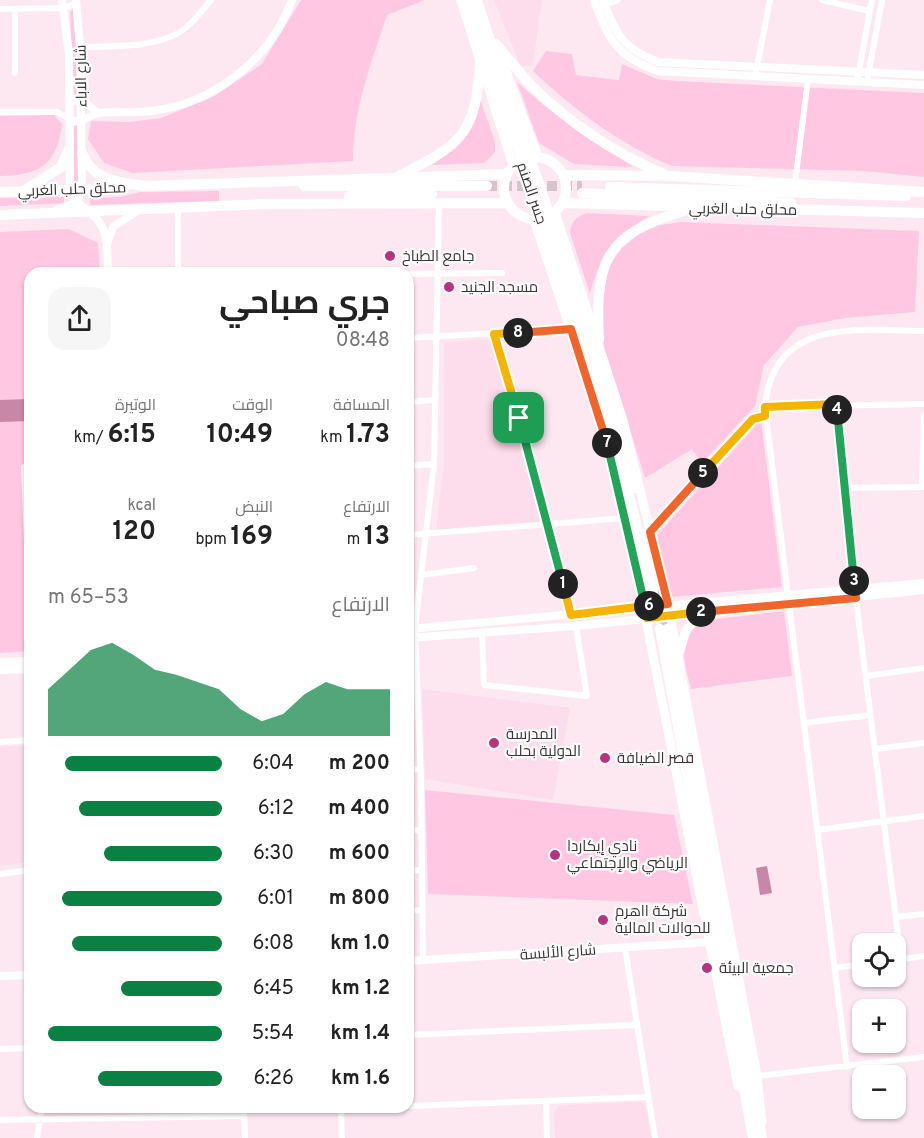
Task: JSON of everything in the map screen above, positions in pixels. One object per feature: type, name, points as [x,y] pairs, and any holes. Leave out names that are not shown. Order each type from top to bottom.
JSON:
[{"type":"highway","points":[[469,0],[508,112]]},
{"type":"highway","points":[[477,0],[508,112]]},
{"type":"highway","points":[[496,44],[532,86],[598,138],[635,162],[670,176]]},
{"type":"highway","points":[[395,177],[437,156],[461,137],[476,109],[480,62]]},
{"type":"highway","name":"جسر الصنم","points":[[508,112],[564,272],[613,424],[656,592]]},
{"type":"highway","points":[[24,191],[61,167],[69,149]]},
{"type":"highway","points":[[82,153],[87,164],[97,174],[109,180],[145,186],[395,177],[510,170],[529,157],[538,157],[554,162],[564,175],[567,189],[563,203],[555,212],[534,220],[517,213],[508,203],[504,192],[510,170]]},
{"type":"highway","name":"محلق حلب الغربي","points":[[564,175],[670,176],[924,193]]},
{"type":"highway","points":[[259,182],[324,188],[487,189],[322,197],[268,204]]},
{"type":"highway","name":"محلق حلب الغربي","points":[[0,192],[145,186]]},
{"type":"highway","points":[[924,193],[890,198],[582,190],[924,212]]},
{"type":"highway","points":[[268,204],[508,203]]},
{"type":"highway","name":"محلق حلب الغربي","points":[[563,203],[924,212]]},
{"type":"highway","name":"محلق حلب الغربي","points":[[0,215],[268,204]]},
{"type":"highway","points":[[599,340],[597,288],[612,252],[642,225],[696,208]]},
{"type":"highway","points":[[663,629],[757,1134]]},
{"type":"main road","points":[[461,0],[510,170]]},
{"type":"main road","points":[[482,0],[538,157]]},
{"type":"main road","name":"شارع الاباء","points":[[76,1],[82,100],[82,190]]},
{"type":"main road","name":"شارع الاباء","points":[[63,4],[71,101],[70,190]]},
{"type":"main road","points":[[70,190],[76,203],[95,216],[104,230],[108,267]]},
{"type":"main road","points":[[46,214],[50,209],[66,208],[76,203],[82,190]]},
{"type":"main road","points":[[107,245],[113,227],[122,218],[140,210]]},
{"type":"main road","points":[[555,212],[599,340],[626,518],[709,942],[744,1115],[757,1134]]},
{"type":"main road","points":[[534,220],[571,329],[613,424],[650,532],[668,604],[757,1076],[762,1106],[757,1134]]},
{"type":"main road","points":[[679,665],[683,634],[703,612]]},
{"type":"main road","name":"شارع الألبسة","points":[[414,962],[709,942]]},
{"type":"main road","points":[[0,976],[24,975]]},
{"type":"street","points":[[80,47],[127,46],[159,40],[188,27],[211,0]]},
{"type":"street","points":[[0,112],[57,112],[71,120],[82,121],[98,113],[152,111],[192,101],[224,85],[254,61],[272,38],[292,0]]},
{"type":"street","points":[[618,0],[595,4],[605,31],[622,53],[639,64],[674,73],[924,85]]},
{"type":"street","points":[[755,77],[770,0]]},
{"type":"street","points":[[822,0],[870,11]]},
{"type":"street","points":[[857,82],[872,0]]},
{"type":"street","points":[[867,82],[882,0]]},
{"type":"street","points":[[0,9],[76,1]]},
{"type":"street","points":[[604,2],[613,28],[628,47],[642,56],[660,62],[924,75]]},
{"type":"street","points":[[15,9],[15,73]]},
{"type":"street","points":[[795,183],[808,79]]},
{"type":"street","points":[[57,112],[71,101],[82,100],[98,113]]},
{"type":"street","points":[[414,612],[434,464],[439,203]]},
{"type":"street","points":[[178,208],[178,267]]},
{"type":"street","points":[[414,274],[502,273]]},
{"type":"street","points":[[414,338],[571,329]]},
{"type":"street","points":[[788,594],[765,416],[766,389],[775,368],[789,351],[807,338],[878,331],[924,331]]},
{"type":"street","points":[[494,334],[519,418],[571,615]]},
{"type":"street","points":[[414,402],[435,400]]},
{"type":"street","points":[[836,404],[855,594],[897,933]]},
{"type":"street","points":[[765,407],[924,404]]},
{"type":"street","points":[[650,532],[753,419],[765,416]]},
{"type":"street","points":[[843,488],[923,487],[924,416]]},
{"type":"street","points":[[414,466],[434,464]]},
{"type":"street","points":[[414,535],[626,518]]},
{"type":"street","points":[[421,574],[474,568]]},
{"type":"street","points":[[414,638],[576,626],[789,604],[924,582]]},
{"type":"street","points":[[414,629],[788,594],[855,594],[924,590]]},
{"type":"street","points":[[789,604],[847,1066]]},
{"type":"street","points":[[482,632],[484,685],[587,696],[576,626]]},
{"type":"street","points":[[0,662],[24,661]]},
{"type":"street","points":[[414,667],[420,769],[423,961]]},
{"type":"street","points":[[866,676],[924,668]]},
{"type":"street","points":[[0,670],[24,669]]},
{"type":"street","points":[[804,723],[870,715]]},
{"type":"street","points":[[0,742],[24,740]]},
{"type":"street","points":[[875,749],[924,743]]},
{"type":"street","points":[[414,770],[420,769]]},
{"type":"street","points":[[817,830],[924,817]]},
{"type":"street","points":[[414,830],[420,830]]},
{"type":"street","points":[[414,870],[420,870]]},
{"type":"street","points":[[0,874],[24,871]]},
{"type":"street","points":[[414,911],[422,910]]},
{"type":"street","points":[[896,918],[924,914]]},
{"type":"street","points":[[626,948],[635,1025],[655,1138]]},
{"type":"street","points":[[906,958],[924,956]]},
{"type":"street","points":[[835,968],[852,965]]},
{"type":"street","points":[[414,1035],[635,1025]]},
{"type":"street","points":[[0,1049],[24,1048]]},
{"type":"street","points":[[757,1076],[924,1057]]},
{"type":"street","points":[[414,1106],[648,1097]]},
{"type":"street","points":[[546,1101],[547,1138]]},
{"type":"street","points":[[37,1138],[41,1113]]},
{"type":"street","points":[[341,1113],[342,1138]]},
{"type":"street","points":[[0,1120],[244,1116],[245,1138]]},
{"type":"shaded area","points":[[301,0],[425,0],[387,15],[360,105],[353,161],[133,173],[104,163],[88,139],[91,121],[130,122],[161,118],[213,97],[262,64]]},
{"type":"shaded area","points":[[494,0],[542,0],[533,64],[521,67]]},
{"type":"shaded area","points":[[75,10],[78,93],[74,94],[70,11]]},
{"type":"shaded area","points":[[546,51],[572,54],[576,75],[619,80],[622,64],[657,79],[676,81],[924,93],[924,177],[865,171],[672,166],[616,137],[548,85],[533,71]]},
{"type":"shaded area","points":[[517,82],[547,108],[633,167],[574,164],[539,143]]},
{"type":"shaded area","points":[[479,96],[495,142],[495,152],[484,163],[432,165],[456,146]]},
{"type":"shaded area","points":[[54,115],[62,124],[60,138],[51,158],[36,170],[0,176],[0,116]]},
{"type":"shaded area","points":[[79,125],[80,183],[74,183],[74,126]]},
{"type":"shaded area","points":[[219,191],[219,201],[90,205],[90,198],[120,197],[140,192]]},
{"type":"shaded area","points":[[64,197],[64,203],[0,206],[0,198]]},
{"type":"shaded area","points":[[586,213],[649,216],[618,239],[604,257],[590,294],[570,233],[575,220]]},
{"type":"shaded area","points":[[681,222],[919,231],[915,312],[845,318],[798,327],[764,365],[755,406],[702,463],[692,449],[645,478],[604,347],[599,313],[609,265],[622,248],[639,234],[660,225]]},
{"type":"shaded area","points":[[69,229],[98,243],[100,267],[24,267],[24,651],[0,653],[0,232]]},
{"type":"shaded area","points":[[492,338],[518,419],[542,523],[436,531],[444,462],[444,343]]},
{"type":"shaded area","points":[[24,399],[24,421],[0,422],[0,400]]},
{"type":"shaded area","points":[[761,420],[782,587],[671,597],[657,535]]},
{"type":"shaded area","points":[[784,611],[792,676],[691,689],[684,653],[688,638],[700,621]]},
{"type":"shaded area","name":"المدرسة الدولية بحلب","points":[[422,689],[570,708],[553,800],[425,779]]},
{"type":"shaded area","points":[[24,745],[24,863],[0,866],[0,747]]},
{"type":"shaded area","name":"نادي إيكاردا الرياضي والإجتماعي","points":[[425,790],[674,815],[693,904],[428,894]]},
{"type":"shaded area","points":[[767,866],[772,893],[760,895],[756,868]]},
{"type":"shaded area","points":[[641,1102],[646,1107],[652,1138],[555,1138],[554,1112],[560,1105]]},
{"type":"tunnel","points":[[487,186],[582,186]]},
{"type":"tunnel","points":[[659,590],[667,629]]},
{"type":"place","name":"جامع الطباخ","points":[[390,256]]},
{"type":"place","name":"مسجد الجنيد","points":[[449,287]]},
{"type":"place","name":"المدرسة الدولية بحلب","points":[[494,743]]},
{"type":"place","name":"قصر الضيافة","points":[[605,758]]},
{"type":"place","name":"نادي إيكاردا الرياضي والإجتماعي","points":[[555,855]]},
{"type":"place","name":"شركة ااهرم للحوالات المالية","points":[[603,920]]},
{"type":"place","name":"جمعية البيئة","points":[[707,968]]},
{"type":"route","points":[[519,418],[494,334],[571,329],[603,427],[626,518],[640,593],[645,606],[668,604],[650,532],[753,419],[765,416],[765,407],[836,404],[856,598],[647,618],[645,606],[571,615],[519,418]]}]
